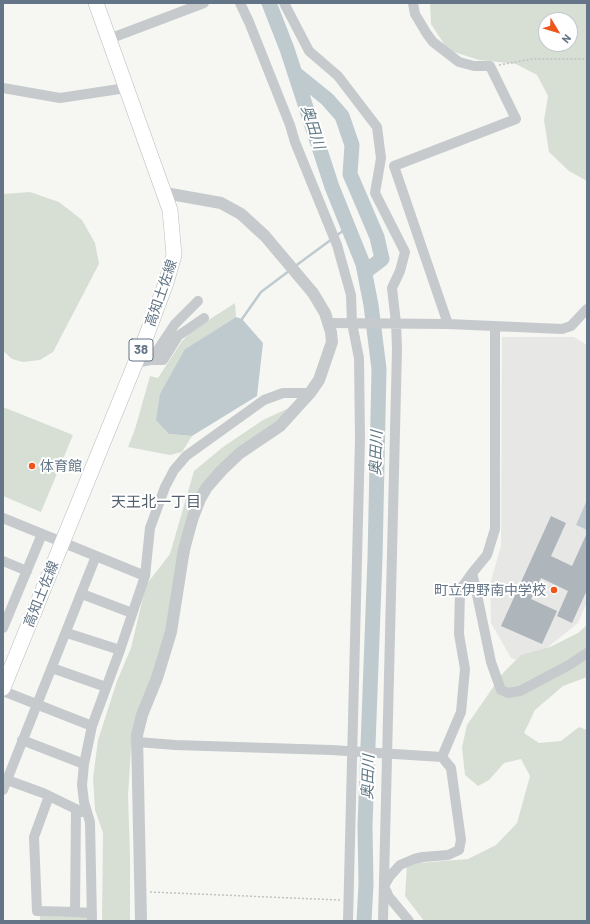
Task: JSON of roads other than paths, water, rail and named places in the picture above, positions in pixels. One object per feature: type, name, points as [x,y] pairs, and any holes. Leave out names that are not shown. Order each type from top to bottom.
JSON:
[{"type":"main road","name":"高知土佐線","points":[[3,690],[135,363],[166,283],[174,255],[170,210],[96,3]]},
{"type":"street","points":[[109,39],[204,3]]},
{"type":"street","points":[[240,3],[249,22],[290,125],[295,142],[337,245],[351,295],[356,323],[360,358],[360,439],[348,921]]},
{"type":"street","points":[[284,3],[308,51],[338,76],[377,127],[381,158],[375,193],[405,252],[400,271],[392,288],[397,349],[383,921]]},
{"type":"street","points":[[413,3],[415,14],[433,42],[459,62],[474,66],[490,66],[516,119],[394,166],[448,324]]},
{"type":"street","points":[[3,88],[60,98],[126,88]]},
{"type":"street","points":[[140,921],[137,735],[142,715],[157,678],[171,632],[184,549],[193,517],[200,499],[207,487],[222,470],[240,454],[280,426],[310,393],[319,380],[332,342],[331,332],[325,313],[313,293],[265,236],[241,214],[221,203],[165,194]]},
{"type":"street","points":[[151,360],[175,324],[198,301]]},
{"type":"street","points":[[328,323],[448,324],[562,329],[571,326],[587,309]]},
{"type":"street","points":[[135,363],[151,360],[164,360],[178,336],[204,318]]},
{"type":"street","points":[[442,757],[461,712],[465,669],[460,634],[460,590],[487,555],[495,529],[494,326]]},
{"type":"street","points":[[49,796],[34,837],[37,911],[75,912],[92,917],[90,822],[84,802],[82,784],[84,764],[92,726],[145,576],[150,528],[165,487],[174,470],[186,456],[264,400],[284,393],[310,393]]},
{"type":"street","points":[[3,518],[145,576]]},
{"type":"street","points":[[3,628],[7,608],[26,571],[42,534]]},
{"type":"street","points":[[3,790],[96,556]]},
{"type":"street","points":[[3,561],[26,571]]},
{"type":"street","points":[[472,573],[491,662],[501,690],[508,693],[520,691],[569,665],[587,653]]},
{"type":"street","points":[[82,594],[132,613]]},
{"type":"street","points":[[67,632],[120,650]]},
{"type":"street","points":[[52,668],[106,687]]},
{"type":"street","points":[[3,690],[36,705],[92,726]]},
{"type":"street","points":[[22,740],[84,764]]},
{"type":"street","points":[[137,742],[175,746],[352,752],[442,757],[451,768],[461,840],[459,850],[448,855],[418,858],[400,864],[384,886]]},
{"type":"street","points":[[7,780],[49,796],[87,814]]},
{"type":"street","points":[[75,912],[76,809]]},
{"type":"street","points":[[384,886],[389,897],[409,921]]},
{"type":"waterway","name":"奥田川","points":[[269,3],[287,49],[332,187],[363,264],[371,305],[379,369],[375,558],[365,826],[366,884],[364,921]]},
{"type":"waterway","points":[[296,74],[327,99],[342,116],[352,145],[350,174],[377,237],[382,259],[365,272]]},
{"type":"waterway","points":[[336,236],[348,227]]},
{"type":"waterway","points":[[294,267],[332,239]]},
{"type":"waterway","points":[[242,319],[261,292],[289,271]]},
{"type":"place","name":"体育館","points":[[32,466]]},
{"type":"place","name":"町立伊野南中学校","points":[[554,590]]},
{"type":"district","name":"天王北一丁目","points":[[156,502]]}]
